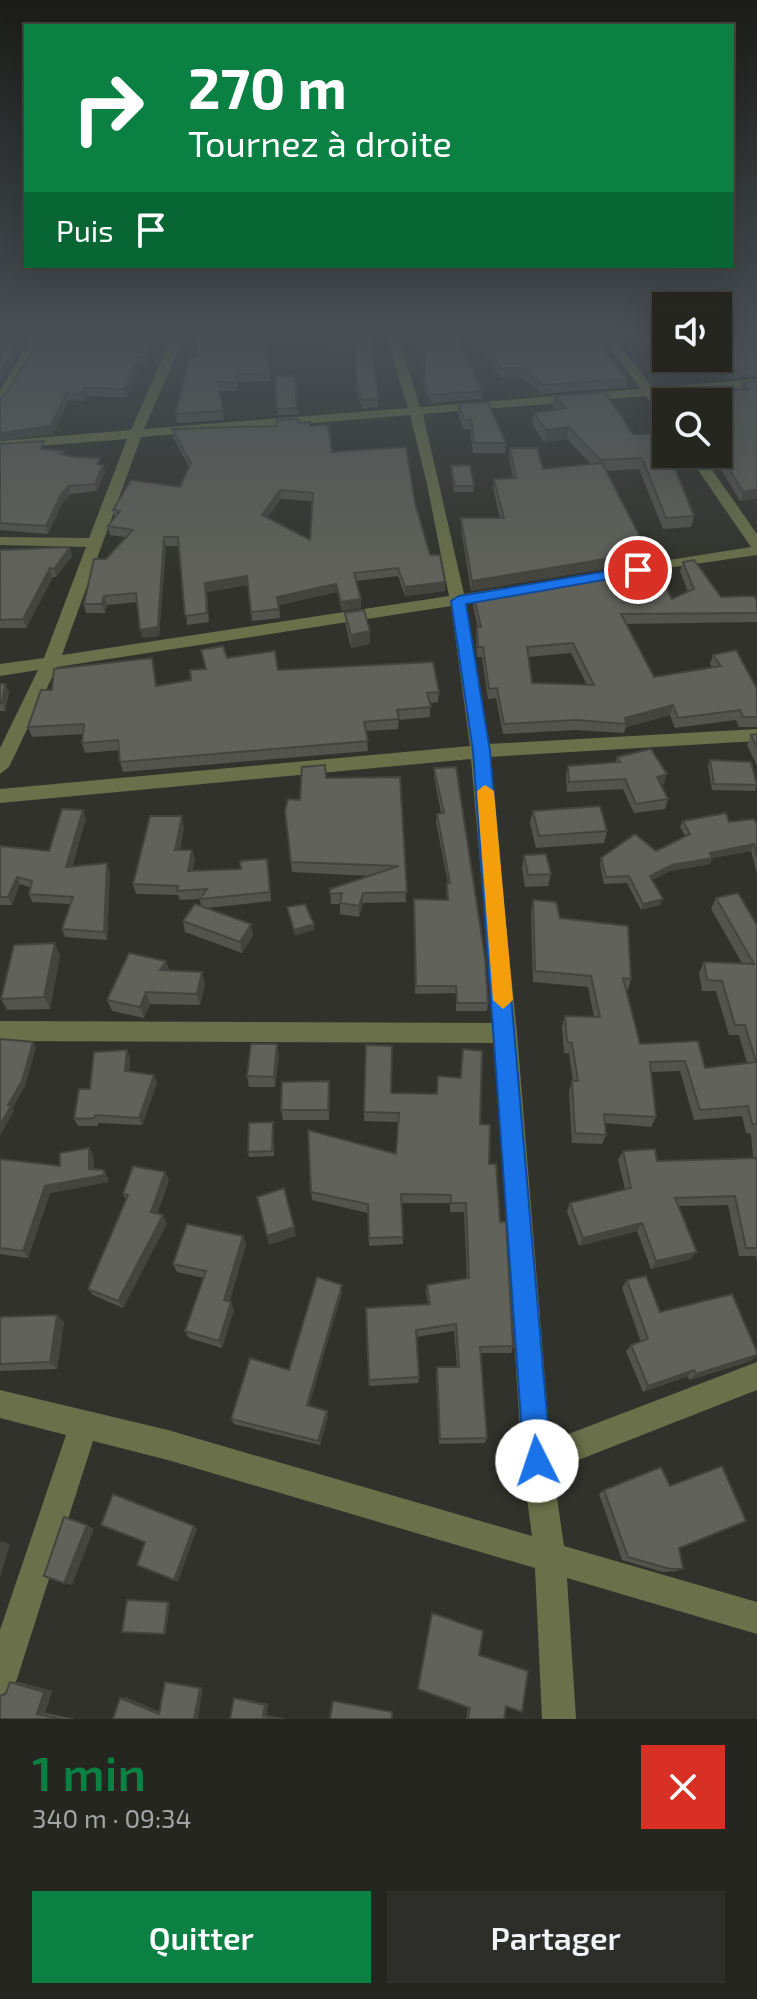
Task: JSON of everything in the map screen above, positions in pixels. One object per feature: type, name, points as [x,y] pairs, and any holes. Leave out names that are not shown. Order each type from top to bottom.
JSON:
[{"type":"street","points":[[0,767],[51,661],[143,417]]},
{"type":"street","points":[[0,445],[348,417]]},
{"type":"street","points":[[419,417],[459,601],[482,751],[537,1461],[550,1559],[559,1719]]},
{"type":"street","points":[[616,574],[757,547],[703,468]]},
{"type":"street","points":[[0,541],[95,543]]},
{"type":"street","points":[[0,670],[521,590]]},
{"type":"street","points":[[0,796],[482,751],[757,735]]},
{"type":"street","points":[[0,1031],[506,1033]]},
{"type":"street","points":[[537,1461],[757,1376]]},
{"type":"street","points":[[0,1404],[168,1445],[757,1618]]},
{"type":"street","points":[[0,1679],[84,1424]]},
{"type":"building","points":[[0,417],[55,417],[51,426],[0,433]]},
{"type":"building","points":[[463,417],[495,417],[506,443],[474,443],[471,419],[464,420]]},
{"type":"building","points":[[537,417],[622,417],[633,434],[652,434],[652,468],[675,468],[694,516],[666,518],[642,458],[600,460],[569,427],[546,430]]},
{"type":"building","points":[[732,417],[757,417],[757,489],[743,492],[729,468],[732,468]]},
{"type":"building","points":[[298,419],[298,423],[310,422],[310,426],[328,425],[332,452],[406,447],[415,503],[430,555],[440,555],[445,582],[405,587],[398,568],[354,573],[361,599],[341,602],[336,584],[277,597],[279,609],[251,612],[247,576],[205,583],[207,613],[185,616],[178,537],[164,537],[158,627],[140,630],[136,593],[104,596],[102,604],[84,604],[94,559],[106,559],[133,530],[108,526],[120,511],[113,510],[131,480],[180,487],[191,463],[172,429],[277,426],[277,420]],"holes":[[[280,490],[313,493],[310,540],[262,515]]]},
{"type":"building","points":[[44,441],[41,449],[63,451],[60,454],[75,457],[100,458],[97,464],[103,465],[95,484],[69,486],[61,494],[46,526],[0,523],[0,444]]},
{"type":"building","points":[[510,448],[537,448],[543,469],[602,463],[648,552],[472,581],[461,518],[504,518],[494,479],[516,478]]},
{"type":"building","points":[[470,465],[474,486],[455,486],[451,466]]},
{"type":"building","points":[[70,547],[54,569],[50,568],[23,619],[0,620],[0,550]]},
{"type":"building","points":[[694,560],[721,597],[754,596],[757,613],[621,614],[654,677],[721,666],[713,655],[736,650],[757,689],[757,717],[743,717],[740,710],[678,718],[673,705],[625,718],[626,724],[576,720],[504,724],[497,688],[489,689],[483,647],[478,647],[477,627],[481,627],[474,597],[655,566],[672,599],[694,589],[683,562]],"holes":[[[573,643],[594,685],[532,683],[527,647]]]},
{"type":"building","points":[[364,610],[370,631],[351,635],[345,613]]},
{"type":"building","points":[[223,646],[227,658],[275,651],[278,670],[433,662],[439,692],[427,693],[431,707],[397,710],[399,719],[364,722],[368,741],[120,762],[118,740],[82,743],[84,724],[28,727],[41,690],[52,690],[54,669],[152,658],[156,686],[191,680],[190,670],[206,669],[201,650]]},
{"type":"building","points":[[0,684],[5,684],[2,703],[0,703]]},
{"type":"building","points":[[757,734],[757,748],[751,735]]},
{"type":"building","points":[[651,749],[667,774],[657,777],[668,799],[636,804],[625,779],[569,782],[568,766],[620,762],[617,757]]},
{"type":"building","points":[[710,760],[751,762],[757,785],[714,784]]},
{"type":"building","points":[[325,765],[326,778],[400,777],[407,892],[363,893],[359,906],[340,903],[342,893],[330,894],[330,889],[399,866],[291,862],[285,811],[288,799],[300,800],[302,767]]},
{"type":"building","points":[[456,767],[485,958],[488,1003],[457,1003],[456,986],[416,986],[414,899],[448,900],[447,883],[450,883],[437,814],[444,813],[434,768]]},
{"type":"building","points":[[600,806],[607,831],[539,836],[533,811]]},
{"type":"building","points":[[62,809],[83,810],[66,867],[107,863],[104,932],[62,929],[73,897],[29,894],[32,881],[17,877],[8,897],[0,897],[0,846],[49,851]]},
{"type":"building","points":[[726,813],[729,822],[754,819],[757,824],[757,857],[754,844],[710,853],[712,858],[672,865],[650,876],[663,899],[643,904],[629,876],[606,877],[601,858],[635,834],[656,851],[690,834],[683,821]]},
{"type":"building","points":[[150,816],[182,816],[175,850],[192,850],[188,871],[241,869],[240,861],[267,859],[270,892],[200,899],[207,889],[177,891],[178,886],[133,884]]},
{"type":"building","points":[[546,854],[551,874],[528,875],[524,855]]},
{"type":"building","points":[[738,893],[757,925],[757,1124],[752,1124],[748,1106],[700,1110],[685,1061],[650,1062],[656,1117],[604,1114],[606,1135],[575,1133],[572,1081],[578,1081],[572,1043],[567,1042],[565,1016],[600,1017],[591,976],[535,971],[533,900],[556,902],[560,918],[628,926],[631,979],[623,978],[640,1044],[698,1041],[705,1068],[756,1062],[745,1025],[735,1025],[722,981],[707,980],[704,962],[754,964],[716,898]]},
{"type":"building","points":[[195,904],[251,924],[240,942],[183,921]]},
{"type":"building","points":[[305,904],[314,924],[294,930],[287,907]]},
{"type":"building","points":[[55,943],[44,997],[1,999],[14,945]]},
{"type":"building","points":[[129,953],[166,961],[160,970],[202,972],[197,994],[146,992],[140,1007],[107,1000]]},
{"type":"building","points":[[0,1039],[33,1042],[22,1081],[0,1125]]},
{"type":"building","points":[[251,1044],[277,1044],[274,1077],[247,1076]]},
{"type":"building","points":[[366,1045],[392,1046],[391,1093],[437,1094],[438,1076],[461,1078],[463,1049],[482,1051],[480,1124],[490,1125],[489,1164],[496,1164],[500,1222],[506,1222],[513,1346],[480,1347],[487,1438],[440,1439],[437,1367],[459,1367],[456,1324],[416,1330],[419,1377],[369,1380],[366,1308],[430,1304],[427,1285],[469,1278],[466,1203],[451,1203],[451,1195],[401,1194],[403,1237],[369,1238],[368,1204],[311,1192],[308,1130],[396,1154],[399,1113],[364,1112]]},
{"type":"building","points":[[127,1050],[125,1071],[154,1075],[139,1118],[95,1115],[94,1118],[74,1119],[79,1089],[90,1089],[94,1052]]},
{"type":"building","points":[[329,1081],[328,1110],[281,1110],[282,1082]]},
{"type":"building","points":[[273,1122],[272,1151],[248,1152],[249,1123]]},
{"type":"building","points":[[89,1148],[89,1169],[104,1170],[104,1175],[45,1186],[23,1251],[0,1248],[0,1159],[60,1166],[60,1153]]},
{"type":"building","points":[[655,1149],[657,1161],[757,1158],[757,1248],[746,1248],[735,1196],[675,1198],[697,1252],[656,1261],[642,1223],[583,1238],[570,1203],[631,1188],[623,1151]]},
{"type":"building","points":[[133,1166],[165,1172],[151,1212],[163,1215],[118,1301],[88,1289],[128,1195],[123,1194]]},
{"type":"building","points":[[284,1188],[294,1227],[267,1236],[257,1197]]},
{"type":"building","points":[[187,1224],[243,1236],[224,1300],[231,1302],[219,1341],[185,1331],[206,1271],[173,1264]]},
{"type":"building","points":[[646,1276],[660,1312],[732,1294],[757,1355],[696,1374],[694,1370],[648,1386],[631,1345],[648,1339],[627,1280]]},
{"type":"building","points":[[317,1277],[342,1285],[307,1405],[327,1411],[318,1441],[231,1419],[250,1358],[289,1370]]},
{"type":"building","points":[[57,1315],[50,1362],[0,1364],[0,1317]]},
{"type":"building","points":[[722,1466],[746,1521],[679,1548],[683,1569],[670,1569],[628,1557],[604,1490],[661,1467],[670,1486]]},
{"type":"building","points":[[113,1494],[194,1526],[174,1580],[137,1565],[145,1542],[101,1525]]},
{"type":"building","points":[[64,1517],[87,1525],[64,1583],[44,1576]]},
{"type":"building","points":[[127,1600],[168,1602],[164,1634],[122,1632]]},
{"type":"building","points":[[432,1613],[483,1631],[479,1655],[528,1671],[522,1712],[506,1706],[504,1719],[468,1719],[470,1708],[418,1689]]},
{"type":"building","points":[[10,1682],[44,1692],[37,1714],[62,1719],[0,1719],[0,1696],[6,1693]]},
{"type":"building","points":[[165,1682],[200,1688],[194,1719],[113,1719],[120,1698],[159,1714]]},
{"type":"building","points":[[234,1698],[265,1705],[263,1716],[278,1719],[230,1719]]},
{"type":"building","points":[[333,1701],[392,1712],[392,1719],[330,1719]]},
{"type":"slow traffic","points":[[485,791],[503,1000]]},
{"type":"route","points":[[537,1461],[482,751],[459,601],[638,570]]}]
